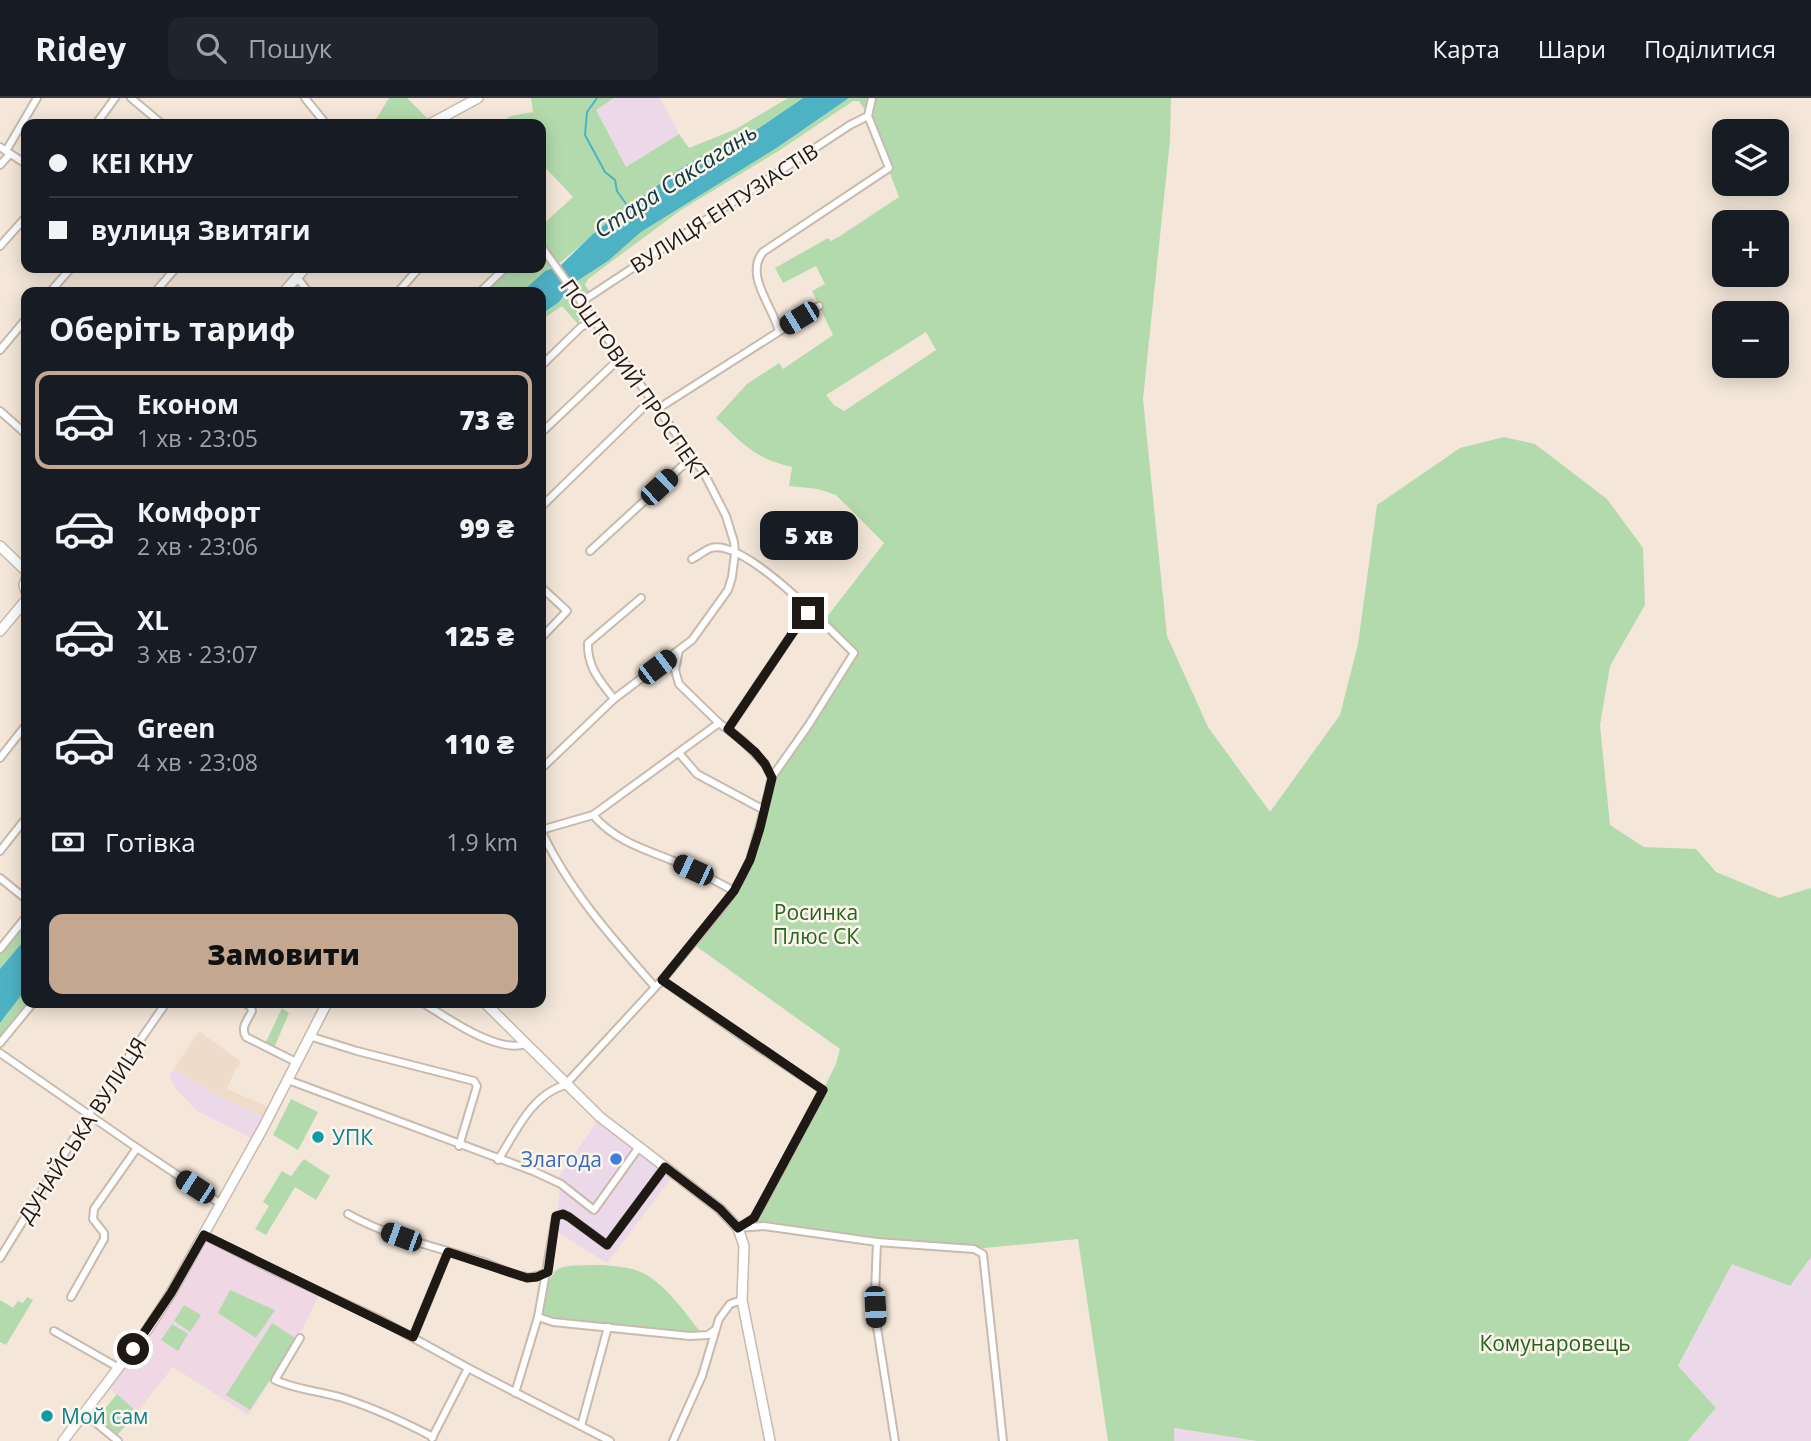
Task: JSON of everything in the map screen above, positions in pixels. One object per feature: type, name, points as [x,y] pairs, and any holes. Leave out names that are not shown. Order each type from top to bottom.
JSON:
[{"type":"main road","points":[[438,119],[478,98]]},
{"type":"main road","points":[[288,287],[301,273]]},
{"type":"main road","points":[[0,546],[21,566]]},
{"type":"main road","points":[[0,631],[21,606]]},
{"type":"main road","points":[[63,1441],[119,1368],[171,1293],[288,1080],[324,1008]]},
{"type":"main road","points":[[490,1008],[600,1117],[720,1209],[738,1228],[744,1246],[742,1300],[770,1441]]},
{"type":"street","points":[[24,119],[37,98]]},
{"type":"street","points":[[100,119],[115,98]]},
{"type":"street","points":[[131,98],[156,119]]},
{"type":"street","points":[[305,98],[321,119]]},
{"type":"street","points":[[779,331],[776,317],[757,279],[755,268],[758,258],[763,252],[889,168],[868,116],[872,98]]},
{"type":"street","points":[[445,115],[449,119]]},
{"type":"street","name":"ВУЛИЦЯ ЕНТУЗІАСТІВ","points":[[581,302],[850,125],[868,116]]},
{"type":"street","points":[[0,165],[5,150],[21,124]]},
{"type":"street","points":[[5,150],[21,160]]},
{"type":"street","points":[[0,246],[21,223]]},
{"type":"street","name":"ПОШТОВИЙ ПРОСПЕКТ","points":[[546,253],[692,456],[726,516],[734,542],[733,577],[728,590],[692,640],[614,699],[546,764]]},
{"type":"street","points":[[54,287],[67,273]]},
{"type":"street","points":[[159,287],[172,273]]},
{"type":"street","points":[[402,287],[415,273]]},
{"type":"street","points":[[485,287],[500,273]]},
{"type":"street","points":[[297,277],[304,287]]},
{"type":"street","points":[[659,408],[819,306]]},
{"type":"street","points":[[546,361],[581,327],[594,320]]},
{"type":"street","points":[[0,350],[21,325]]},
{"type":"street","points":[[546,428],[621,357]]},
{"type":"street","points":[[546,502],[652,399]]},
{"type":"street","points":[[0,411],[21,430]]},
{"type":"street","points":[[590,551],[692,456]]},
{"type":"street","points":[[498,1160],[541,1097],[553,1088],[565,1085],[662,980],[734,891],[750,860],[772,778],[854,653],[813,611],[756,564],[724,548],[712,548],[692,559]]},
{"type":"street","points":[[546,591],[568,611],[546,633]]},
{"type":"street","points":[[614,699],[593,669],[588,653],[589,643],[641,598]]},
{"type":"street","points":[[728,729],[798,625],[813,611]]},
{"type":"street","points":[[679,650],[675,670],[679,684],[719,723],[755,752],[772,778]]},
{"type":"street","points":[[546,829],[593,815],[719,723]]},
{"type":"street","points":[[0,758],[21,731]]},
{"type":"street","points":[[679,753],[697,775],[764,810]]},
{"type":"street","points":[[593,815],[615,836],[677,862],[734,891]]},
{"type":"street","points":[[0,851],[21,824]]},
{"type":"street","points":[[546,841],[577,892],[655,987]]},
{"type":"street","points":[[0,878],[21,895]]},
{"type":"street","points":[[0,949],[21,923]]},
{"type":"street","points":[[662,980],[823,1090],[754,1218],[738,1228]]},
{"type":"street","points":[[0,1043],[29,1008]]},
{"type":"street","name":"ДУНАЙСЬКА ВУЛИЦЯ","points":[[0,1258],[89,1114],[163,1008]]},
{"type":"street","points":[[251,1008],[253,1012],[244,1025],[243,1032],[246,1037],[296,1062]]},
{"type":"street","points":[[431,1008],[495,1042],[525,1044]]},
{"type":"street","points":[[309,1036],[474,1081],[477,1086],[476,1096],[459,1146]]},
{"type":"street","points":[[0,1053],[221,1204]]},
{"type":"street","points":[[288,1080],[556,1181],[594,1210],[639,1147]]},
{"type":"street","points":[[71,1297],[104,1240],[104,1233],[93,1219],[94,1209],[136,1148]]},
{"type":"street","points":[[515,1393],[538,1317],[556,1216],[563,1214],[569,1217],[607,1245],[665,1167]]},
{"type":"street","points":[[348,1214],[364,1223],[527,1278],[548,1272]]},
{"type":"street","points":[[738,1228],[764,1226],[877,1242],[974,1249],[983,1254],[1003,1441]]},
{"type":"street","points":[[204,1235],[413,1337],[610,1441]]},
{"type":"street","points":[[877,1242],[874,1293],[876,1321],[895,1441]]},
{"type":"street","points":[[413,1337],[448,1252]]},
{"type":"street","points":[[673,1441],[702,1377],[715,1330],[730,1304],[742,1300]]},
{"type":"street","points":[[538,1317],[553,1322],[690,1336],[708,1335],[715,1330]]},
{"type":"street","points":[[581,1426],[608,1327]]},
{"type":"street","points":[[54,1331],[119,1368]]},
{"type":"street","points":[[300,1338],[275,1381],[384,1413],[432,1439],[468,1368]]},
{"type":"street","points":[[84,1413],[118,1441]]},
{"type":"shaded area","points":[[614,98],[660,98],[679,134],[626,167],[595,109]]},
{"type":"shaded area","points":[[199,1031],[241,1062],[227,1089],[268,1107],[263,1117],[214,1094],[174,1069]]},
{"type":"shaded area","points":[[174,1069],[214,1094],[263,1117],[251,1138],[197,1111],[169,1077]]},
{"type":"shaded area","points":[[600,1117],[674,1174],[607,1263],[554,1230],[561,1185],[556,1181]]},
{"type":"shaded area","points":[[207,1236],[321,1291],[297,1340],[248,1415],[173,1367],[137,1412],[108,1387],[177,1292]]},
{"type":"shaded area","points":[[1811,1257],[1811,1441],[1688,1441],[1716,1408],[1678,1367],[1732,1263],[1790,1286]]},
{"type":"shaded area","points":[[1173,1428],[1257,1441],[1174,1441]]},
{"type":"green space","points":[[389,98],[407,98],[428,119],[376,119]]},
{"type":"green space","points":[[531,98],[614,98],[596,110],[626,167],[679,134],[689,148],[736,129],[788,98],[803,98],[753,132],[680,169],[632,204],[627,203],[622,211],[556,266],[546,251],[546,221],[573,197],[546,168],[546,119],[506,119],[533,112]]},
{"type":"green space","points":[[849,98],[1171,98],[1170,140],[1143,399],[1167,636],[1208,727],[1270,812],[1340,715],[1358,644],[1377,505],[1460,448],[1504,437],[1535,444],[1607,499],[1643,548],[1645,605],[1610,666],[1600,725],[1610,825],[1644,847],[1696,849],[1716,872],[1779,898],[1811,888],[1811,1257],[1790,1286],[1732,1264],[1678,1366],[1716,1408],[1688,1441],[1257,1441],[1174,1428],[1174,1441],[1108,1441],[1078,1239],[974,1249],[877,1242],[764,1226],[738,1228],[754,1218],[823,1090],[840,1049],[693,944],[741,879],[772,777],[854,654],[823,622],[884,543],[836,495],[818,489],[789,486],[792,467],[758,454],[716,418],[747,384],[779,363],[783,369],[833,335],[812,291],[825,284],[816,266],[783,283],[775,268],[828,238],[831,241],[840,236],[899,197],[868,115],[859,101],[853,101],[780,150],[681,210],[588,279],[585,285],[591,293],[580,298],[571,285],[608,261],[641,232],[778,147]],"holes":[[[926,332],[936,350],[844,411],[834,405],[826,395]]]},
{"type":"green space","points":[[546,258],[553,268],[546,271]]},
{"type":"green space","points":[[500,273],[543,273],[527,287],[485,287]]},
{"type":"green space","points":[[568,288],[583,309],[578,324],[562,306],[546,317],[546,312]]},
{"type":"green space","points":[[21,923],[21,944],[0,969],[0,949]]},
{"type":"green space","points":[[21,996],[21,1008],[30,1008],[0,1043],[0,1023]]},
{"type":"green space","points":[[282,1008],[289,1013],[274,1048],[265,1044]]},
{"type":"green space","points":[[291,1099],[318,1112],[298,1150],[273,1135]]},
{"type":"green space","points":[[304,1159],[330,1176],[316,1200],[295,1187],[266,1235],[255,1229],[269,1206],[263,1202],[282,1171],[291,1176]]},
{"type":"green space","points":[[601,1265],[635,1270],[653,1279],[703,1335],[552,1319],[540,1314],[548,1285],[556,1271],[562,1267]]},
{"type":"green space","points":[[230,1290],[275,1310],[256,1338],[218,1313]]},
{"type":"green space","points":[[27,1297],[33,1300],[6,1345],[0,1342],[0,1300],[13,1308],[18,1301],[23,1303]]},
{"type":"green space","points":[[184,1305],[201,1315],[190,1332],[174,1321]]},
{"type":"green space","points":[[272,1323],[297,1339],[250,1410],[226,1395]]},
{"type":"green space","points":[[172,1324],[188,1334],[178,1351],[161,1340]]},
{"type":"green space","points":[[117,1394],[137,1412],[115,1438],[94,1422]]},
{"type":"water","name":"Стара Саксагань","points":[[803,98],[849,98],[778,147],[641,232],[608,261],[571,285],[559,302],[546,311],[546,287],[527,287],[543,273],[561,265],[622,211],[627,203],[632,204],[680,169],[715,148],[753,132]]},
{"type":"water","points":[[21,944],[21,996],[0,1023],[0,969]]},
{"type":"waterway","name":"Стара Саксагань","points":[[597,98],[587,112],[585,135],[605,172],[615,180],[617,191],[626,204]]},
{"type":"place","name":"УПК","points":[[318,1137]]},
{"type":"place","name":"Злагода","points":[[616,1159]]},
{"type":"place","name":"Мой сам","points":[[47,1416]]},
{"type":"route","points":[[133,1349],[171,1293],[204,1235],[413,1337],[448,1252],[527,1278],[537,1277],[548,1272],[556,1216],[563,1214],[569,1217],[607,1245],[665,1167],[720,1209],[738,1228],[754,1218],[823,1090],[662,980],[725,904],[750,860],[772,778],[755,752],[728,729],[808,613]]},
{"type":"park label","name":"Росинка Плюс СК","points":[[816,924]]},
{"type":"park label","name":"Комунаровець","points":[[1555,1343]]}]
